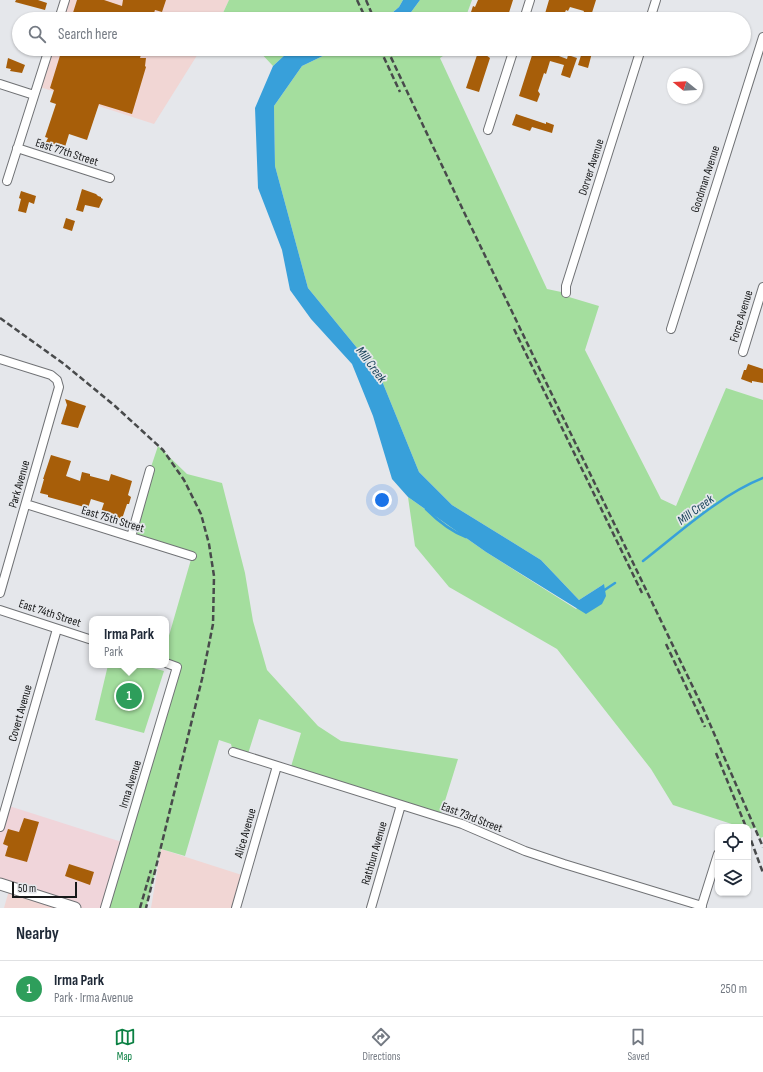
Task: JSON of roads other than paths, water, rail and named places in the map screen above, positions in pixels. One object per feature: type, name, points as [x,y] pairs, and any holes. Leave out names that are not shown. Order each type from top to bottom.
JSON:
[{"type":"main road","points":[[0,884],[75,908]]},
{"type":"street","points":[[61,12],[65,0]]},
{"type":"street","points":[[526,12],[530,0]]},
{"type":"street","points":[[652,12],[656,0]]},
{"type":"street","name":"Goodman Avenue","points":[[671,329],[763,37]]},
{"type":"street","points":[[7,181],[47,56]]},
{"type":"street","points":[[488,130],[512,56]]},
{"type":"street","name":"Dorver Avenue","points":[[566,293],[566,286],[639,56]]},
{"type":"street","points":[[0,84],[34,95]]},
{"type":"street","name":"East 77th Street","points":[[17,148],[110,178]]},
{"type":"street","name":"Force Avenue","points":[[743,352],[763,287]]},
{"type":"street","name":"Park Avenue","points":[[0,360],[51,375],[56,380],[58,387],[0,594]]},
{"type":"street","points":[[131,537],[150,470]]},
{"type":"street","name":"East 75th Street","points":[[26,504],[192,556]]},
{"type":"street","name":"East 74th Street","points":[[0,610],[89,639]]},
{"type":"street","name":"Covert Avenue","points":[[0,827],[57,629]]},
{"type":"street","name":"Irma Avenue","points":[[105,908],[177,667],[169,664]]},
{"type":"street","name":"East 73rd Street","points":[[234,752],[462,824],[525,851],[702,907]]},
{"type":"street","name":"Alice Avenue","points":[[236,908],[277,766]]},
{"type":"street","name":"Rathbun Avenue","points":[[371,908],[401,805]]},
{"type":"street","points":[[702,907],[716,860]]},
{"type":"water","points":[[403,0],[420,0],[411,12],[393,12],[399,7]]},
{"type":"water","points":[[284,56],[323,56],[302,66],[274,106],[275,166],[308,288],[380,376],[419,472],[452,505],[541,560],[579,600],[604,584],[606,596],[602,604],[586,614],[486,552],[408,497],[392,479],[373,416],[352,364],[311,319],[290,290],[282,250],[258,188],[255,108],[273,66]]},
{"type":"waterway","name":"Mill Creek","points":[[643,561],[700,515],[731,494],[763,478]]},
{"type":"waterway","name":"Mill Creek","points":[[426,509],[444,525],[466,537]]},
{"type":"waterway","name":"Mill Creek","points":[[603,591],[615,583]]},
{"type":"railway","points":[[357,0],[363,12]]},
{"type":"railway","points":[[366,0],[371,12]]},
{"type":"railway","points":[[383,56],[400,92]]},
{"type":"railway","points":[[390,56],[703,708],[763,847]]},
{"type":"railway","points":[[0,318],[64,364],[115,406],[163,450],[184,480],[201,514],[209,544],[214,576],[213,624],[202,679],[146,908]]},
{"type":"railway","points":[[514,329],[642,593]]},
{"type":"railway","points":[[666,644],[705,727]]},
{"type":"railway","points":[[716,753],[745,824]]},
{"type":"railway","points":[[751,840],[763,873]]},
{"type":"railway","points":[[140,908],[151,870]]},
{"type":"place","name":"Irma Park","points":[[129,696]]}]
